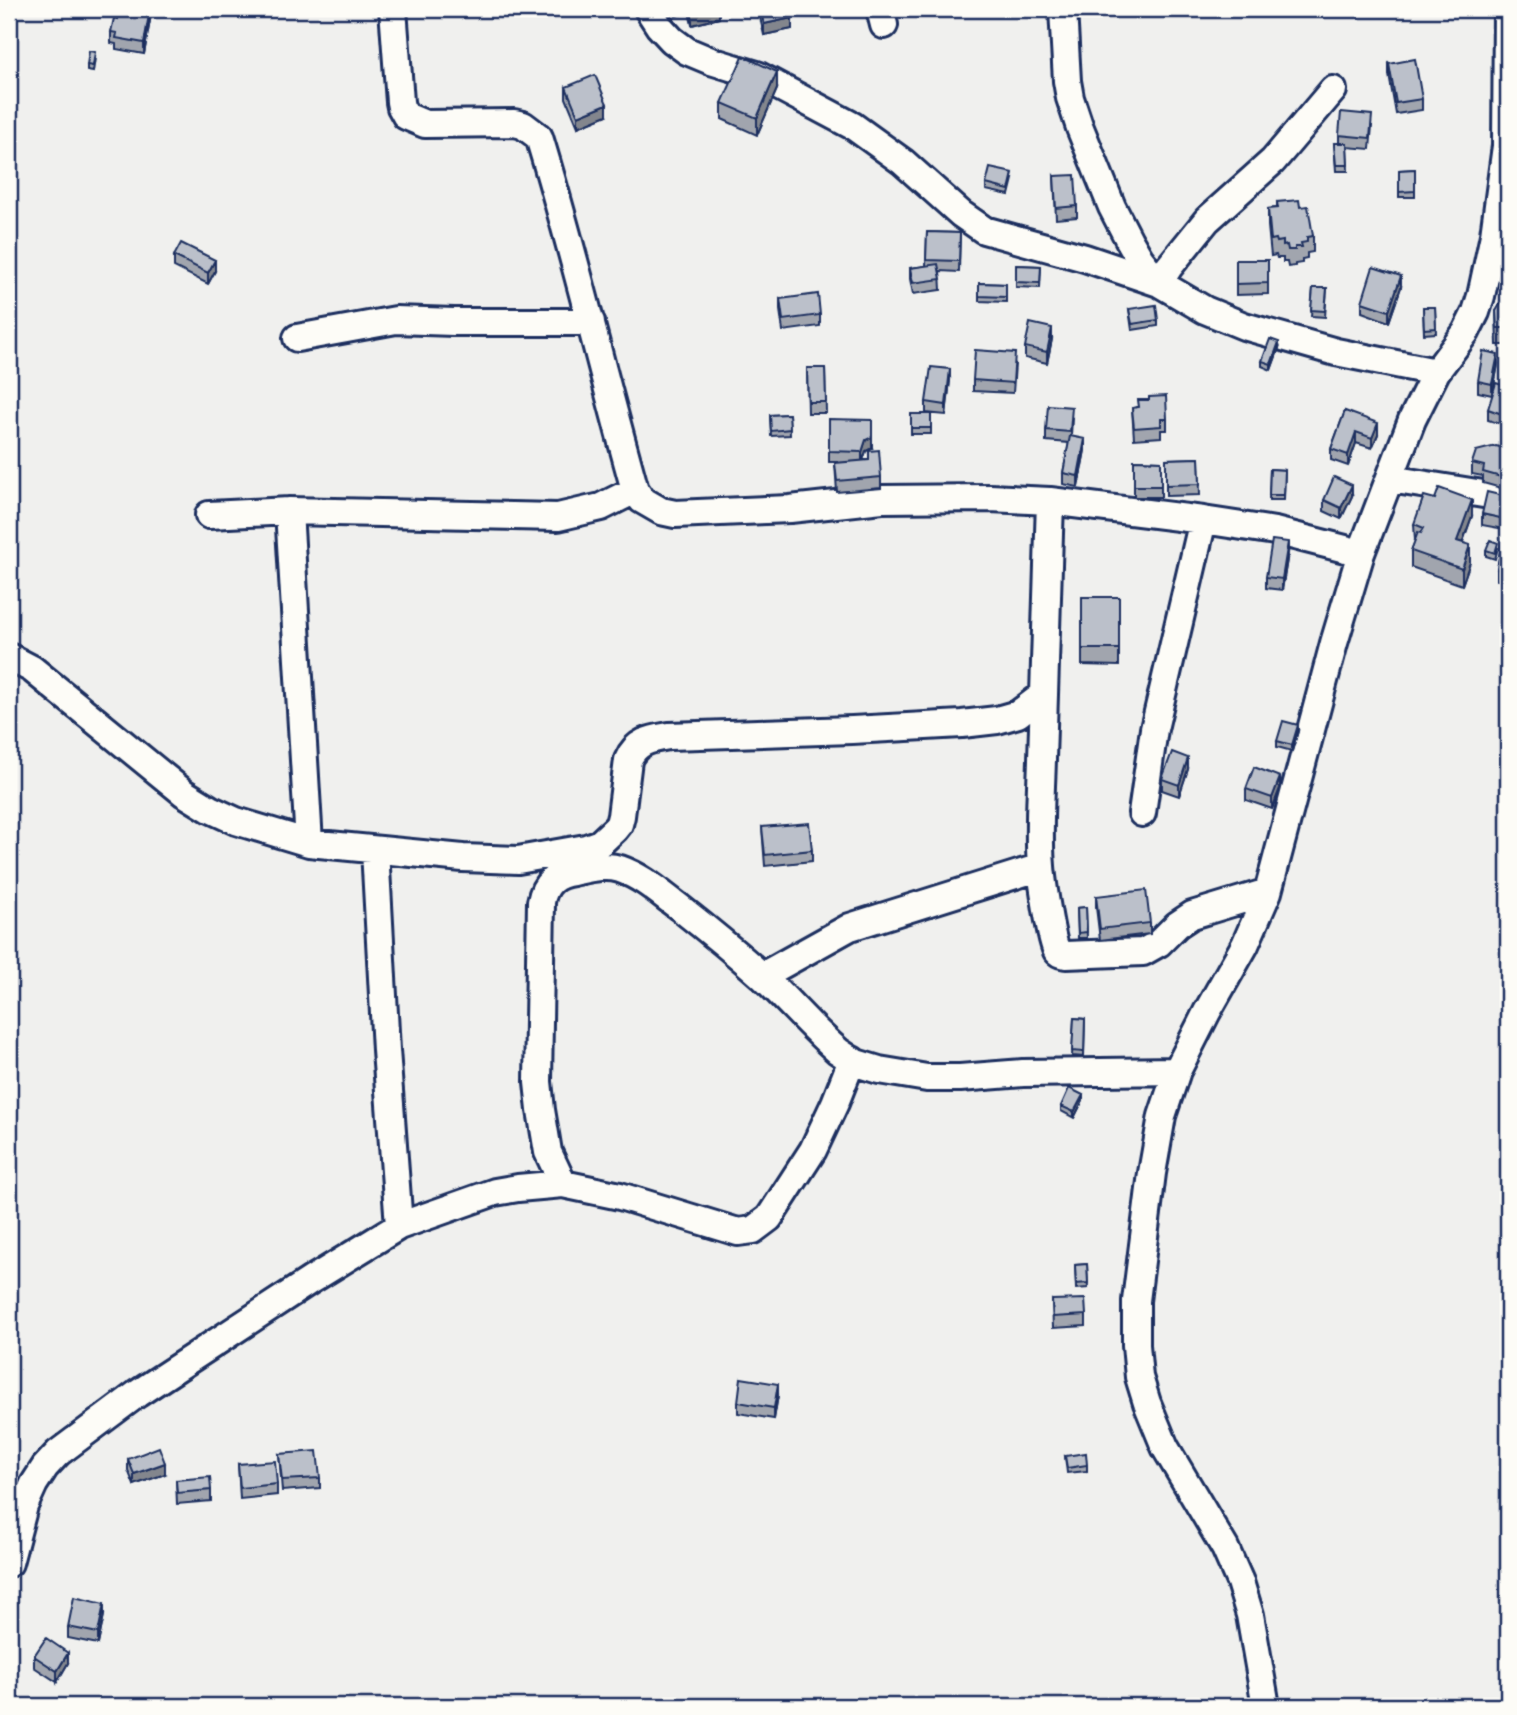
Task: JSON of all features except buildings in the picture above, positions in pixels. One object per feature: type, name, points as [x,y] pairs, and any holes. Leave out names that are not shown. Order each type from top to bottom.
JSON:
[{"type":"street","points":[[393,9],[400,102],[406,116],[425,124],[514,123],[523,125],[539,137],[635,490],[642,500],[661,511],[675,514],[790,509],[883,499],[990,498],[1050,501],[1275,531],[1361,553]]},
{"type":"street","points":[[648,9],[659,26],[687,51],[758,75],[853,125],[903,162],[961,214],[984,230],[1085,258],[1159,283],[1205,310],[1244,326],[1336,352],[1436,372]]},
{"type":"street","points":[[1063,9],[1067,81],[1080,128],[1123,229],[1140,259],[1159,283]]},
{"type":"street","points":[[1266,1706],[1250,1615],[1240,1582],[1225,1548],[1165,1447],[1139,1377],[1136,1301],[1152,1173],[1160,1128],[1177,1071],[1245,945],[1268,892],[1361,553],[1412,420],[1436,372],[1466,331],[1481,296],[1494,235],[1506,146],[1507,9]]},
{"type":"street","points":[[1159,283],[1207,220],[1273,161],[1333,90]]},
{"type":"street","points":[[297,338],[396,320],[591,322]]},
{"type":"street","points":[[1390,479],[1508,498]]},
{"type":"street","points":[[209,515],[289,511],[558,517],[601,507],[635,490]]},
{"type":"street","points":[[1050,501],[1040,820],[1041,867],[1049,920],[1057,950],[1062,955],[1143,952],[1159,943],[1184,919],[1268,892]]},
{"type":"street","points":[[289,511],[309,843]]},
{"type":"street","points":[[1142,813],[1154,729],[1203,520]]},
{"type":"street","points":[[9,657],[32,669],[184,793],[236,821],[309,843],[463,858],[518,860],[573,852],[600,843],[619,824],[630,755],[640,743],[650,739],[962,724],[997,720],[1018,714],[1043,695]]},
{"type":"street","points":[[375,850],[399,1226]]},
{"type":"street","points":[[563,1184],[548,1152],[538,1082],[541,902],[547,885],[556,876],[566,873],[606,867],[618,868],[645,881],[762,976],[838,1051],[852,1060],[879,1070],[943,1079],[1023,1073],[1177,1071]]},
{"type":"street","points":[[762,976],[850,927],[1041,867]]},
{"type":"street","points":[[9,1563],[24,1506],[34,1484],[58,1453],[137,1394],[399,1226],[495,1192],[563,1184],[620,1196],[738,1233],[753,1230],[769,1218],[813,1150],[852,1060]]}]
